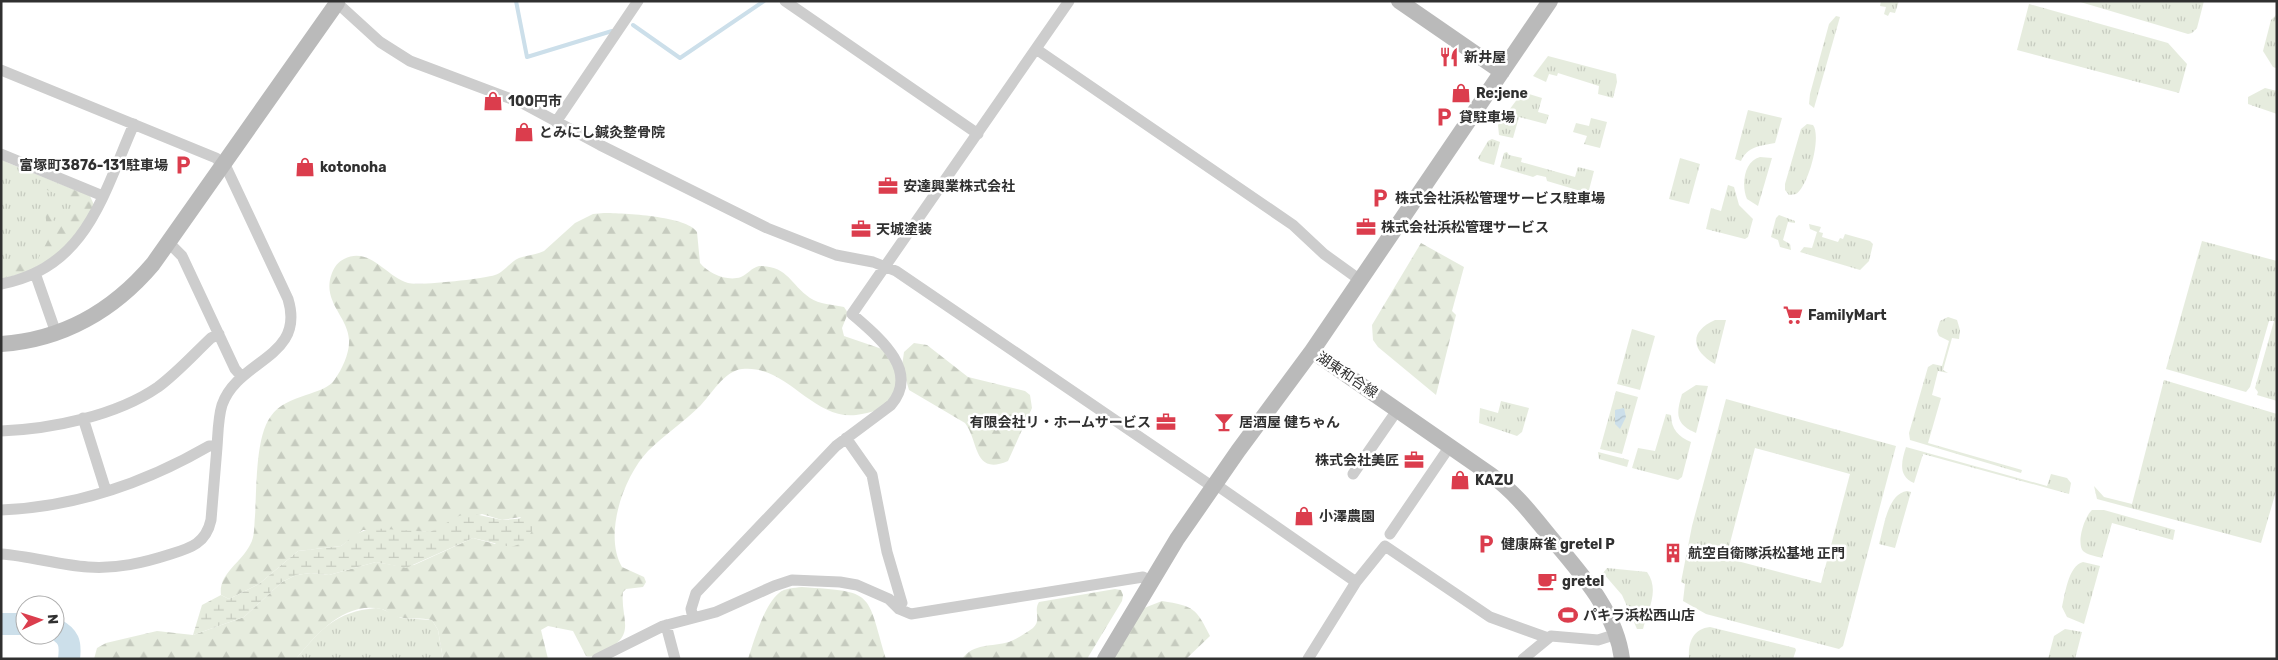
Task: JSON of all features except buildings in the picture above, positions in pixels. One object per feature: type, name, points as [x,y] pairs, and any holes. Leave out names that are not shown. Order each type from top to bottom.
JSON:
[{"type":"street","points":[[556,122],[638,1]]},
{"type":"street","points":[[784,1],[978,134]]},
{"type":"street","points":[[693,618],[691,609],[696,593],[836,446],[891,405],[901,389],[899,367],[894,355],[852,314],[1069,1]]},
{"type":"street","points":[[1400,1],[1502,72]]},
{"type":"street","name":"湖東和合線","points":[[1550,1],[1312,351],[1450,446],[1517,497],[1586,581],[1606,611],[1617,634],[1622,659]]},
{"type":"street","points":[[1,344],[56,334],[84,322],[117,301],[145,274],[336,2],[380,42],[399,55],[511,99],[767,228],[836,255],[886,266],[906,277],[1356,582]]},
{"type":"street","points":[[1036,49],[1293,225],[1324,254],[1360,280]]},
{"type":"street","points":[[1,70],[216,158],[223,164],[230,175],[292,310],[290,332],[284,342],[232,386],[222,406],[211,520],[206,534],[196,545],[146,562],[102,568],[1,554]]},
{"type":"street","points":[[1,284],[36,273],[60,258],[74,246],[85,231],[103,196],[134,124]]},
{"type":"street","points":[[1,154],[103,196]]},
{"type":"street","points":[[168,242],[182,256],[219,334],[242,377]]},
{"type":"street","points":[[36,273],[56,334]]},
{"type":"street","points":[[1,431],[38,428],[83,418],[119,407],[144,396],[166,380],[211,338],[219,334]]},
{"type":"street","points":[[1105,659],[1151,582],[1214,485],[1312,351]]},
{"type":"street","points":[[1353,474],[1398,409]]},
{"type":"street","points":[[83,418],[106,491]]},
{"type":"street","points":[[846,438],[872,475],[887,552],[902,604],[897,608]]},
{"type":"street","points":[[1,510],[60,504],[106,491],[162,472],[209,446],[217,446]]},
{"type":"street","points":[[1390,534],[1450,446]]},
{"type":"street","points":[[1308,659],[1356,582],[1385,546],[1490,617],[1548,638]]},
{"type":"street","points":[[597,659],[666,625],[733,606],[774,586],[792,580],[840,582],[857,585],[889,600],[897,608],[912,614],[1143,577],[1151,582]]},
{"type":"street","points":[[666,625],[675,659]]},
{"type":"street","points":[[1523,659],[1548,638],[1555,636],[1598,640],[1617,634]]},
{"type":"green space","points":[[1881,1],[1899,1],[1895,13],[1890,12],[1888,16],[1884,14],[1886,7],[1880,6]]},
{"type":"green space","points":[[2077,1],[2204,1],[2197,28],[2188,34]]},
{"type":"green space","points":[[2029,4],[2168,43],[2187,64],[2179,93],[2017,50]]},
{"type":"green space","points":[[2277,14],[2277,68],[2273,67],[2263,51],[2271,20]]},
{"type":"green space","points":[[1836,16],[1840,17],[1814,108],[1809,104],[1810,94],[1829,24]]},
{"type":"green space","points":[[1548,56],[1616,74],[1617,82],[1613,98],[1598,94],[1599,86],[1558,73],[1557,76],[1549,74],[1546,82],[1533,76]]},
{"type":"green space","points":[[2265,88],[2277,91],[2277,114],[2248,104],[2248,97]]},
{"type":"green space","points":[[1521,94],[1542,98],[1538,112],[1549,115],[1546,124],[1519,117],[1513,138],[1499,135],[1498,125]]},
{"type":"green space","points":[[1748,110],[1782,118],[1775,143],[1759,146],[1747,152],[1741,161],[1735,159]]},
{"type":"green space","points":[[1591,118],[1607,122],[1600,148],[1584,144],[1587,136],[1573,132],[1576,123],[1589,126]]},
{"type":"green space","points":[[1807,124],[1813,125],[1815,131],[1815,150],[1809,172],[1801,190],[1796,194],[1789,195],[1785,190],[1785,184],[1801,129]]},
{"type":"green space","points":[[1492,139],[1500,142],[1494,165],[1480,161],[1478,158],[1488,141]]},
{"type":"green space","points":[[1507,152],[1509,155],[1522,158],[1521,162],[1575,177],[1578,167],[1594,171],[1589,190],[1584,192],[1547,181],[1546,177],[1537,175],[1533,177],[1500,167],[1504,153]]},
{"type":"green space","points":[[1760,157],[1772,158],[1758,206],[1747,199],[1744,181],[1750,163]]},
{"type":"green space","points":[[1680,158],[1700,164],[1689,204],[1669,199]]},
{"type":"green space","points":[[1,160],[90,196],[57,255],[27,272],[1,279]]},
{"type":"green space","points":[[1,160],[7,162],[10,168],[9,172],[1,177]]},
{"type":"green space","points":[[48,180],[90,196],[94,205],[73,238],[43,263],[38,259],[48,240],[45,210],[50,209],[53,220],[56,222],[66,218],[75,205],[72,201],[45,189],[44,185]]},
{"type":"green space","points":[[1728,185],[1734,187],[1739,205],[1753,219],[1748,237],[1745,239],[1706,229],[1711,208],[1721,211]]},
{"type":"green space","points":[[593,214],[654,216],[681,222],[697,232],[700,263],[718,276],[736,278],[759,266],[769,267],[783,272],[810,298],[826,304],[844,307],[848,313],[842,328],[844,336],[882,349],[895,368],[897,388],[881,408],[862,414],[845,415],[830,411],[815,403],[774,375],[759,370],[742,369],[729,374],[700,406],[648,451],[631,475],[624,490],[616,522],[617,554],[622,567],[644,577],[646,582],[643,587],[626,589],[623,592],[625,626],[621,639],[595,655],[586,656],[573,631],[548,626],[541,630],[548,659],[443,659],[438,630],[432,620],[402,618],[383,610],[368,608],[355,610],[332,622],[296,659],[94,659],[97,648],[106,643],[157,631],[193,635],[244,617],[282,582],[296,575],[311,573],[329,575],[376,562],[398,566],[414,565],[473,538],[495,544],[521,517],[502,520],[482,514],[430,532],[363,530],[341,546],[298,551],[259,584],[229,599],[221,595],[221,588],[226,575],[246,551],[253,538],[259,450],[266,425],[271,416],[286,403],[330,385],[345,361],[349,345],[348,331],[332,300],[330,292],[332,273],[338,263],[353,256],[362,256],[378,264],[400,280],[414,284],[488,277],[498,274],[519,258],[544,251],[575,223]]},
{"type":"green space","points":[[1779,215],[1795,221],[1795,223],[1788,222],[1783,240],[1790,244],[1791,250],[1780,247],[1778,240],[1771,237],[1776,218]]},
{"type":"green space","points":[[1809,224],[1821,227],[1819,232],[1823,233],[1822,237],[1838,242],[1840,238],[1843,239],[1845,234],[1870,241],[1873,244],[1869,261],[1860,270],[1800,252],[1804,247],[1812,248],[1817,232],[1810,229]]},
{"type":"green space","points":[[2202,241],[2277,261],[2277,401],[2257,395],[2258,392],[2255,388],[2274,321],[2269,321],[2250,387],[2246,392],[2166,369]]},
{"type":"green space","points":[[1421,243],[1464,267],[1452,311],[1456,315],[1436,395],[1378,347],[1373,340],[1372,325]]},
{"type":"green space","points":[[1,263],[12,265],[29,263],[29,270],[1,279]]},
{"type":"green space","points":[[1948,317],[1957,320],[1960,330],[1959,339],[1952,338],[1943,370],[1948,373],[1938,371],[1932,395],[1941,398],[1928,443],[2022,470],[2021,473],[1910,440],[1909,433],[1928,367],[1933,364],[1942,366],[1949,341],[1939,336],[1937,331],[1940,321]]},
{"type":"green space","points":[[1715,320],[1726,320],[1715,364],[1707,359],[1698,348],[1696,342],[1700,330]]},
{"type":"green space","points":[[1632,329],[1655,336],[1640,390],[1617,384]]},
{"type":"green space","points":[[914,343],[927,345],[968,377],[1025,391],[1030,395],[1032,408],[1008,461],[988,464],[979,454],[965,423],[909,390],[902,366],[904,352]]},
{"type":"green space","points":[[2164,380],[2277,414],[2277,488],[2261,543],[2097,499],[2094,486],[2104,497],[2132,504]]},
{"type":"green space","points":[[1696,385],[1708,386],[1696,433],[1684,426],[1678,413],[1682,394]]},
{"type":"green space","points":[[1616,391],[1638,397],[1622,454],[1600,449]]},
{"type":"green space","points":[[1726,399],[1896,446],[1843,646],[1839,649],[1706,614],[1683,601],[1685,584],[1681,582],[1692,526]],"holes":[[[1755,448],[1850,474],[1821,583],[1726,558]]]},
{"type":"green space","points":[[1501,401],[1529,408],[1522,432],[1517,436],[1479,423],[1480,408],[1498,413]]},
{"type":"green space","points":[[1666,414],[1671,415],[1672,424],[1676,432],[1691,442],[1682,477],[1678,480],[1632,468],[1638,448],[1655,451]]},
{"type":"green space","points":[[1906,447],[2047,486],[2051,474],[2067,478],[2071,483],[2069,494],[1923,454],[1914,483],[1903,472],[1902,462]]},
{"type":"green space","points":[[1598,452],[1629,460],[1627,467],[1599,459]]},
{"type":"green space","points":[[1911,492],[1895,548],[1879,544],[1891,505],[1900,493]]},
{"type":"green space","points":[[2092,510],[2104,510],[2175,530],[2173,540],[2112,523],[2102,558],[2089,554],[2083,551],[2080,542],[2084,523]]},
{"type":"green space","points":[[470,513],[502,520],[528,518],[533,523],[532,531],[527,539],[511,547],[473,538],[406,568],[376,562],[329,575],[311,573],[296,575],[282,582],[244,617],[193,635],[202,605],[221,595],[229,599],[259,584],[298,551],[341,546],[356,534],[371,528],[430,532],[459,516]]},
{"type":"green space","points":[[2083,562],[2100,566],[2084,624],[2067,617],[2062,607],[2071,575],[2074,569]]},
{"type":"green space","points":[[1607,568],[1647,572],[1653,586],[1653,593],[1643,629],[1637,629],[1622,595],[1603,573]]},
{"type":"green space","points":[[802,587],[843,591],[864,599],[875,620],[886,659],[748,659],[760,624],[774,599],[784,590]]},
{"type":"green space","points":[[1115,589],[1121,590],[1123,595],[1122,601],[1087,659],[962,659],[972,650],[983,646],[1009,642],[1033,628],[1037,622],[1037,605],[1039,602]]},
{"type":"green space","points":[[1162,601],[1193,610],[1201,619],[1210,636],[1186,659],[1112,659],[1139,610]]},
{"type":"green space","points":[[376,608],[401,618],[432,620],[438,630],[443,659],[296,659],[321,631],[339,618],[350,613]]},
{"type":"green space","points":[[1710,627],[1795,648],[1796,650],[1793,659],[1689,659],[1689,647],[1693,637],[1699,630]]},
{"type":"green space","points":[[2065,629],[2082,632],[2075,659],[2048,659],[2054,636]]},
{"type":"water","points":[[1624,408],[1626,417],[1620,429],[1615,424],[1615,410]]},
{"type":"waterway","points":[[516,1],[527,57],[612,31]]},
{"type":"waterway","points":[[633,25],[680,58],[764,1]]},
{"type":"waterway","points":[[1,624],[15,624]]},
{"type":"waterway","points":[[65,636],[70,649],[69,659]]},
{"type":"place","name":"新井屋","points":[[1449,57]]},
{"type":"place","name":"Re:jene","points":[[1461,93]]},
{"type":"place","name":"100円市","points":[[493,101]]},
{"type":"place","name":"貸駐車場","points":[[1444,117]]},
{"type":"place","name":"とみにし鍼灸整骨院","points":[[524,132]]},
{"type":"place","name":"富塚町3876-131駐車場","points":[[183,165]]},
{"type":"place","name":"kotonoha","points":[[305,167]]},
{"type":"place","name":"安達興業株式会社","points":[[888,186]]},
{"type":"place","name":"株式会社浜松管理サービス駐車場","points":[[1380,198]]},
{"type":"place","name":"株式会社浜松管理サービス","points":[[1366,227]]},
{"type":"place","name":"天城塗装","points":[[861,229]]},
{"type":"place","name":"FamilyMart","points":[[1793,315]]},
{"type":"place","name":"有限会社リ・ホームサービス","points":[[1166,422]]},
{"type":"place","name":"居酒屋 健ちゃん","points":[[1224,422]]},
{"type":"place","name":"株式会社美匠","points":[[1414,460]]},
{"type":"place","name":"KAZU","points":[[1460,480]]},
{"type":"place","name":"小澤農園","points":[[1304,516]]},
{"type":"place","name":"健康麻雀 gretel P","points":[[1486,544]]},
{"type":"place","name":"航空自衛隊浜松基地 正門","points":[[1673,553]]},
{"type":"place","name":"gretel","points":[[1547,581]]},
{"type":"place","name":"パキラ浜松西山店","points":[[1568,615]]}]
